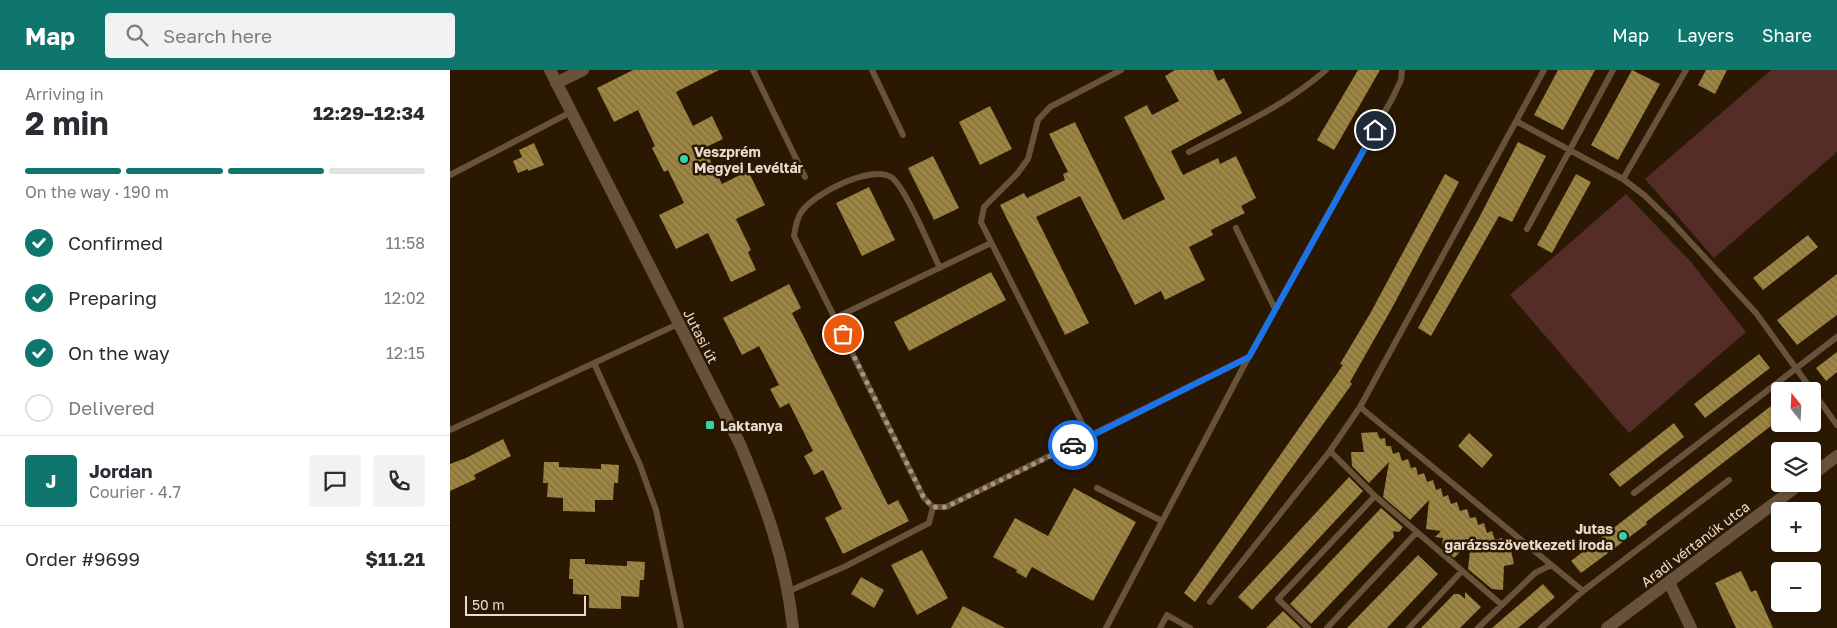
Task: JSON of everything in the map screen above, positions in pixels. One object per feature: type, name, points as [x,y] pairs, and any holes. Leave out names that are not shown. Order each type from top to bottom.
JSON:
[{"type":"street","name":"Jutasi út","points":[[550,70],[740,444],[762,496],[780,551],[789,591],[793,628]]},
{"type":"street","points":[[556,83],[583,70]]},
{"type":"street","points":[[1821,468],[1837,456]]},
{"type":"street","name":"Aradi vértanúk utca","points":[[1607,628],[1789,492]]},
{"type":"street","points":[[1670,582],[1691,628]]},
{"type":"lane","points":[[753,70],[805,177]]},
{"type":"lane","points":[[872,70],[903,135]]},
{"type":"lane","points":[[1089,438],[981,222],[984,207],[1017,174],[1028,159],[1038,120],[1050,107],[1121,70]]},
{"type":"lane","points":[[1189,152],[1281,104],[1305,88],[1326,70]]},
{"type":"lane","points":[[1106,628],[1249,357],[1393,97],[1402,70]]},
{"type":"lane","points":[[1210,602],[1330,451],[1360,407],[1544,70]]},
{"type":"lane","points":[[1527,229],[1613,70]]},
{"type":"lane","points":[[1623,179],[1686,70]]},
{"type":"lane","points":[[450,175],[571,112]]},
{"type":"lane","points":[[1516,121],[1623,179],[1671,221],[1756,313],[1837,425]]},
{"type":"lane","points":[[940,268],[901,188],[890,177],[884,175],[878,174],[855,178],[817,197],[802,211],[795,226],[794,236],[924,498],[933,507],[946,507],[1089,438],[1249,357]]},
{"type":"lane","points":[[1236,228],[1276,310]]},
{"type":"lane","points":[[835,318],[991,243]]},
{"type":"lane","points":[[450,430],[678,324]]},
{"type":"lane","points":[[1634,493],[1837,337]]},
{"type":"lane","points":[[594,363],[640,465],[656,510],[681,628]]},
{"type":"lane","points":[[1360,407],[1583,591]]},
{"type":"lane","points":[[1330,451],[1375,496],[1416,533],[1502,606]]},
{"type":"lane","points":[[1541,628],[1583,591],[1729,480]]},
{"type":"lane","points":[[1097,488],[1162,521]]},
{"type":"lane","points":[[1308,628],[1278,599],[1375,496]]},
{"type":"lane","points":[[789,591],[846,566],[929,523],[933,507]]},
{"type":"lane","points":[[1326,628],[1416,533]]},
{"type":"lane","points":[[1478,628],[1535,573],[1551,565]]},
{"type":"lane","points":[[1409,628],[1461,572]]},
{"type":"lane","points":[[1160,628],[1167,615],[1190,628]]},
{"type":"shaded area","points":[[1771,70],[1837,70],[1837,152],[1714,258],[1645,179]]},
{"type":"shaded area","points":[[1626,194],[1691,262],[1746,332],[1629,433],[1510,295]]},
{"type":"building","name":"Veszprém Megyei Levéltár","points":[[633,70],[719,70],[676,92],[693,126],[712,116],[723,139],[704,148],[722,184],[748,171],[765,205],[736,219],[751,250],[748,252],[756,270],[731,282],[708,233],[676,249],[659,215],[684,203],[668,170],[664,172],[652,148],[655,146],[638,110],[614,122],[597,88]]},
{"type":"building","points":[[1175,70],[1213,70],[1218,81],[1224,78],[1242,113],[1171,151],[1183,175],[1218,158],[1220,164],[1236,156],[1256,198],[1241,206],[1245,213],[1211,230],[1213,235],[1189,247],[1205,280],[1165,300],[1161,291],[1135,305],[1080,196],[1036,217],[1089,323],[1065,335],[1000,205],[1024,193],[1027,198],[1065,180],[1063,174],[1068,172],[1049,134],[1075,122],[1123,220],[1165,199],[1124,117],[1147,105],[1152,115],[1179,101],[1165,76]]},
{"type":"building","points":[[1358,70],[1380,70],[1334,150],[1317,140]]},
{"type":"building","points":[[1558,70],[1595,70],[1563,130],[1534,115]]},
{"type":"building","points":[[1632,70],[1660,84],[1618,160],[1591,145]]},
{"type":"building","points":[[1706,70],[1727,70],[1715,94],[1698,85]]},
{"type":"building","points":[[990,106],[1012,149],[980,165],[959,122]]},
{"type":"building","points":[[1518,142],[1546,156],[1512,222],[1499,216],[1431,336],[1418,328],[1479,218]]},
{"type":"building","points":[[534,143],[544,165],[518,173],[513,161],[522,157],[519,150]]},
{"type":"building","points":[[933,156],[959,208],[934,220],[908,168]]},
{"type":"building","points":[[1445,174],[1459,182],[1350,382],[1352,384],[1195,602],[1184,593],[1343,365],[1340,364],[1371,312]]},
{"type":"building","points":[[1576,174],[1591,182],[1552,253],[1537,245]]},
{"type":"building","points":[[869,187],[895,240],[862,256],[836,203]]},
{"type":"building","points":[[1808,235],[1818,247],[1763,290],[1753,278]]},
{"type":"building","points":[[991,272],[1006,300],[909,351],[894,322]]},
{"type":"building","points":[[1837,274],[1837,315],[1797,345],[1777,320]]},
{"type":"building","points":[[789,284],[801,308],[792,313],[888,505],[898,500],[909,521],[843,554],[825,518],[842,509],[823,470],[814,475],[804,456],[813,451],[789,403],[780,408],[770,389],[779,385],[759,346],[742,355],[723,318]]},
{"type":"building","points":[[1837,352],[1837,372],[1826,381],[1816,368]]},
{"type":"building","points":[[1759,354],[1770,368],[1705,418],[1694,404]]},
{"type":"building","points":[[1771,406],[1771,426],[1646,522],[1647,524],[1581,573],[1571,561]]},
{"type":"building","points":[[1674,423],[1684,437],[1620,487],[1609,474]]},
{"type":"building","points":[[1377,432],[1380,439],[1385,438],[1386,446],[1391,446],[1393,454],[1399,452],[1402,461],[1408,459],[1411,468],[1416,467],[1418,475],[1424,473],[1427,482],[1433,480],[1436,490],[1441,488],[1443,497],[1448,495],[1451,504],[1457,502],[1460,511],[1467,509],[1470,518],[1476,517],[1478,525],[1484,523],[1487,533],[1492,531],[1495,540],[1502,538],[1504,548],[1510,546],[1514,564],[1504,566],[1503,590],[1492,589],[1468,569],[1471,541],[1454,558],[1451,555],[1451,546],[1442,545],[1443,538],[1435,537],[1441,531],[1426,529],[1429,500],[1410,520],[1383,497],[1389,462],[1369,483],[1352,466],[1351,452],[1364,452],[1361,433]]},
{"type":"building","points":[[1469,433],[1493,455],[1482,468],[1458,446]]},
{"type":"building","points":[[503,439],[511,456],[474,475],[476,479],[450,491],[450,464]]},
{"type":"building","points":[[544,462],[559,462],[559,467],[601,469],[601,464],[619,465],[618,483],[614,483],[613,500],[595,500],[595,512],[563,511],[563,498],[547,497],[548,483],[543,483]]},
{"type":"building","points":[[1349,477],[1363,491],[1252,610],[1238,597]]},
{"type":"building","points":[[1074,488],[1136,522],[1093,601],[1032,567],[1026,578],[1016,572],[1017,570],[993,557],[1015,518],[1048,536]]},
{"type":"building","points":[[1381,508],[1403,527],[1399,532],[1393,531],[1394,537],[1311,624],[1290,604]]},
{"type":"building","points":[[922,550],[948,598],[917,615],[891,565]]},
{"type":"building","points":[[1418,555],[1438,574],[1387,628],[1347,628]]},
{"type":"building","points":[[570,559],[585,559],[585,564],[627,566],[627,561],[645,562],[644,580],[640,580],[639,597],[621,596],[621,609],[589,608],[589,595],[573,594],[573,579],[569,579]]},
{"type":"building","points":[[1741,571],[1751,592],[1756,590],[1773,628],[1736,628],[1715,583]]},
{"type":"building","points":[[861,577],[884,590],[874,608],[851,594]]},
{"type":"building","points":[[1543,584],[1555,597],[1518,628],[1492,628]]},
{"type":"building","points":[[1465,592],[1481,607],[1460,628],[1421,628],[1454,594],[1459,594],[1465,599]]},
{"type":"building","points":[[963,606],[1005,628],[951,628]]},
{"type":"building","points":[[1283,611],[1301,628],[1266,628]]},
{"type":"way so far","points":[[843,334],[924,498],[933,507],[946,507],[1073,445]]},
{"type":"place","name":"Veszprém Megyei Levéltár","points":[[684,159]]},
{"type":"place","name":"Laktanya","points":[[710,425]]},
{"type":"place","name":"Jutas garázsszövetkezeti iroda","points":[[1623,536]]},
{"type":"route","points":[[1073,445],[1249,357],[1375,130]]}]
